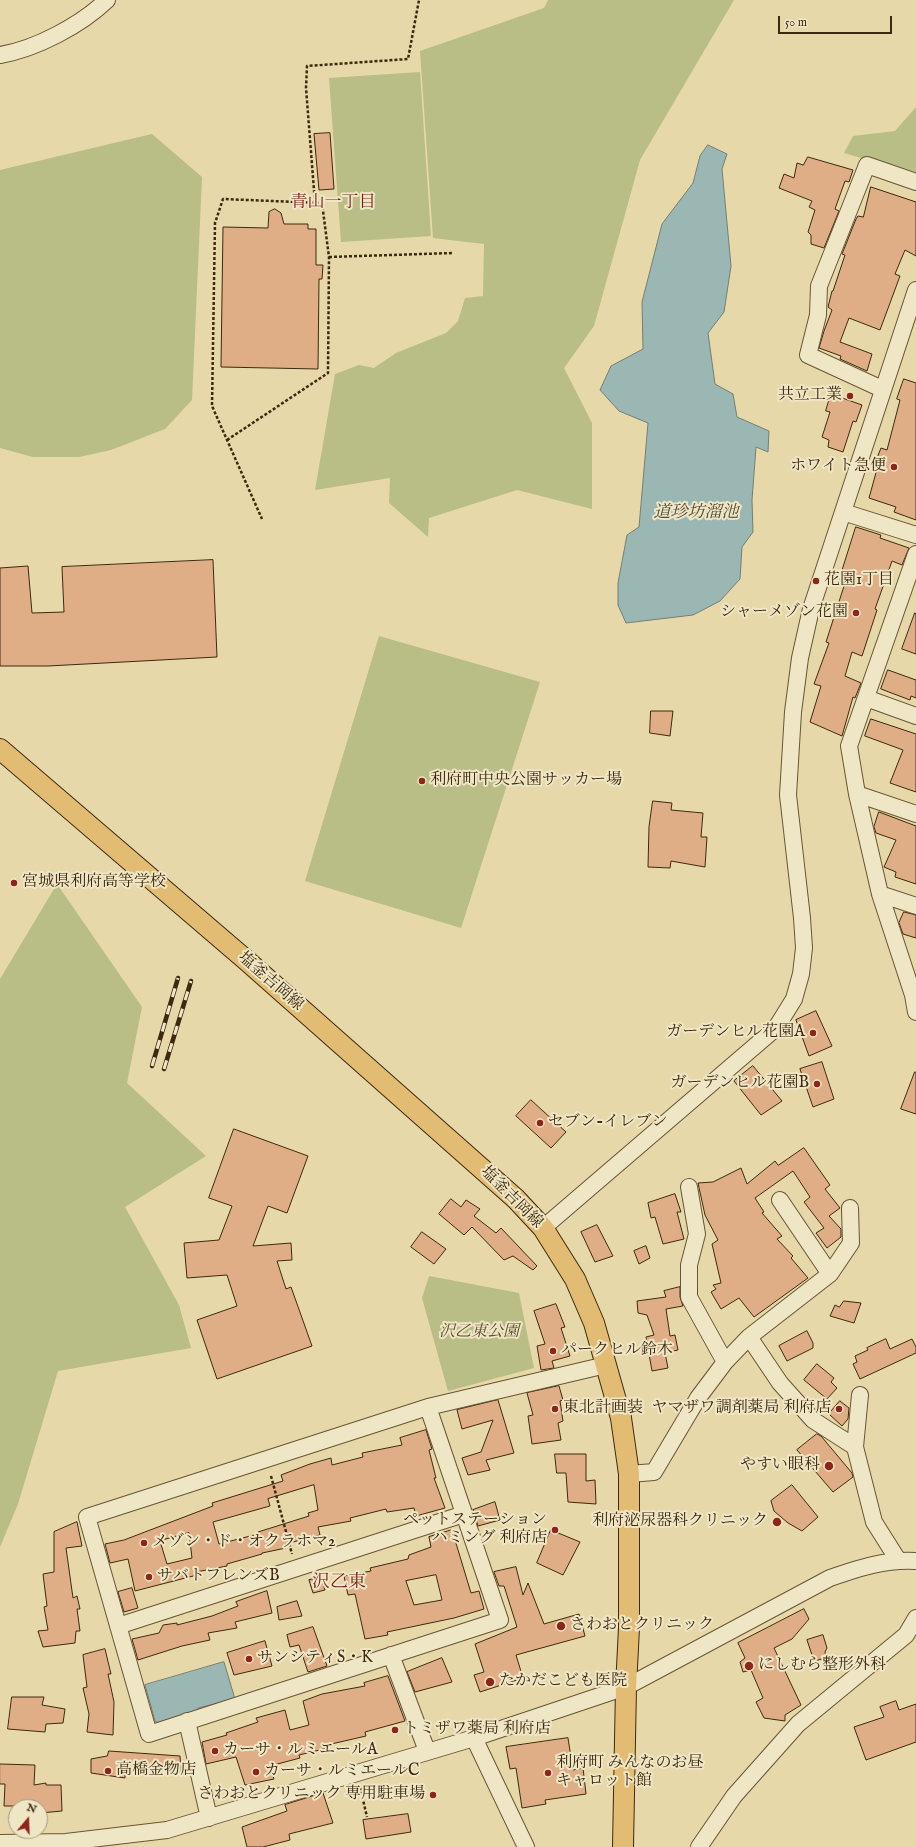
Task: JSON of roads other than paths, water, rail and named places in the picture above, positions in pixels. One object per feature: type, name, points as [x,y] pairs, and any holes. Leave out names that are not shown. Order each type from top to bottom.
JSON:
[{"type":"main road","name":"塩釜吉岡線","points":[[0,749],[246,960],[516,1198],[543,1228],[575,1279],[594,1323],[621,1418],[629,1474],[629,1628],[626,1687],[623,1847]]},
{"type":"street","points":[[0,55],[39,43],[65,30],[107,0]]},
{"type":"street","points":[[882,389],[808,355],[818,315],[819,286],[867,165],[916,182]]},
{"type":"street","points":[[543,1228],[776,1028],[794,998],[801,974],[804,948],[788,795],[793,712],[800,658],[811,609],[882,389],[916,290]]},
{"type":"street","points":[[843,512],[916,534]]},
{"type":"street","points":[[916,554],[849,746],[857,794],[880,894],[914,995],[916,1012]]},
{"type":"street","points":[[866,698],[916,716]]},
{"type":"street","points":[[857,794],[916,814]]},
{"type":"street","points":[[880,894],[916,906]]},
{"type":"street","points":[[689,1187],[697,1234],[689,1265],[689,1297],[725,1362]]},
{"type":"street","points":[[780,1200],[830,1274]]},
{"type":"street","points":[[629,1474],[654,1472],[698,1398],[725,1362],[748,1337],[830,1274],[851,1243],[850,1208]]},
{"type":"street","points":[[748,1337],[780,1383],[813,1420],[855,1447]]},
{"type":"street","points":[[428,1407],[500,1620],[149,1734],[87,1517],[428,1407],[606,1365]]},
{"type":"street","points":[[860,1395],[855,1447],[874,1522],[898,1560]]},
{"type":"street","points":[[118,1626],[464,1514]]},
{"type":"street","points":[[0,1843],[66,1842],[119,1837],[167,1830],[474,1738],[626,1687],[830,1578],[862,1567],[898,1560],[916,1561]]},
{"type":"street","points":[[699,1847],[734,1796],[798,1724],[906,1635],[916,1618]]},
{"type":"street","points":[[391,1655],[427,1751]]},
{"type":"street","points":[[187,1721],[209,1818]]},
{"type":"street","points":[[474,1738],[526,1847]]},
{"type":"water","name":"道珍坊溜池","points":[[708,145],[727,154],[722,169],[731,266],[724,312],[708,333],[715,384],[733,394],[737,417],[769,431],[768,452],[756,447],[752,500],[753,532],[742,547],[740,579],[720,601],[693,615],[626,623],[618,605],[618,583],[627,535],[639,527],[648,423],[619,411],[600,390],[611,366],[643,349],[642,302],[662,224],[693,183],[700,156]]},
{"type":"water","points":[[224,1662],[235,1699],[198,1708],[198,1713],[162,1726],[155,1721],[145,1685]]},
{"type":"railway","points":[[152,1066],[178,978]]},
{"type":"railway","points":[[164,1069],[191,981]]},
{"type":"place","name":"共立工業","points":[[850,396]]},
{"type":"place","name":"ホワイト急便","points":[[894,467]]},
{"type":"place","name":"花園1丁目","points":[[816,581]]},
{"type":"place","name":"シャーメゾン花園","points":[[856,613]]},
{"type":"place","name":"利府町中央公園サッカー場","points":[[422,781]]},
{"type":"place","name":"宮城県利府高等学校","points":[[14,883]]},
{"type":"place","name":"ガーデンヒル花園A","points":[[813,1033]]},
{"type":"place","name":"ガーデンヒル花園B","points":[[817,1084]]},
{"type":"place","name":"セブン-イレブン","points":[[540,1123]]},
{"type":"place","name":"パークヒル鈴木","points":[[553,1351]]},
{"type":"place","name":"東北計画装","points":[[555,1409]]},
{"type":"place","name":"ヤマザワ調剤薬局 利府店","points":[[839,1409]]},
{"type":"place","name":"やすい眼科","points":[[829,1466]]},
{"type":"place","name":"利府泌尿器科クリニック","points":[[777,1522]]},
{"type":"place","name":"ペットステーション ハミング 利府店","points":[[555,1530]]},
{"type":"place","name":"メゾン・ド・オクラホマ2","points":[[144,1543]]},
{"type":"place","name":"サバトフレンズB","points":[[149,1577]]},
{"type":"place","name":"さわおとクリニック","points":[[561,1626]]},
{"type":"place","name":"サンシティS・K","points":[[249,1659]]},
{"type":"place","name":"にしむら整形外科","points":[[749,1666]]},
{"type":"place","name":"たかだこども医院","points":[[490,1682]]},
{"type":"place","name":"トミザワ薬局 利府店","points":[[395,1730]]},
{"type":"place","name":"カーサ・ルミエールA","points":[[215,1751]]},
{"type":"place","name":"高橋金物店","points":[[108,1771]]},
{"type":"place","name":"カーサ・ルミエールC","points":[[256,1772]]},
{"type":"place","name":"利府町 みんなのお昼 キャロット館","points":[[548,1773]]},
{"type":"place","name":"さわおとクリニック 専用駐車場","points":[[433,1795]]},
{"type":"district","name":"青山一丁目","points":[[333,204]]},
{"type":"district","name":"沢乙東","points":[[339,1583]]},
{"type":"park label","name":"沢乙東公園","points":[[479,1333]]}]
